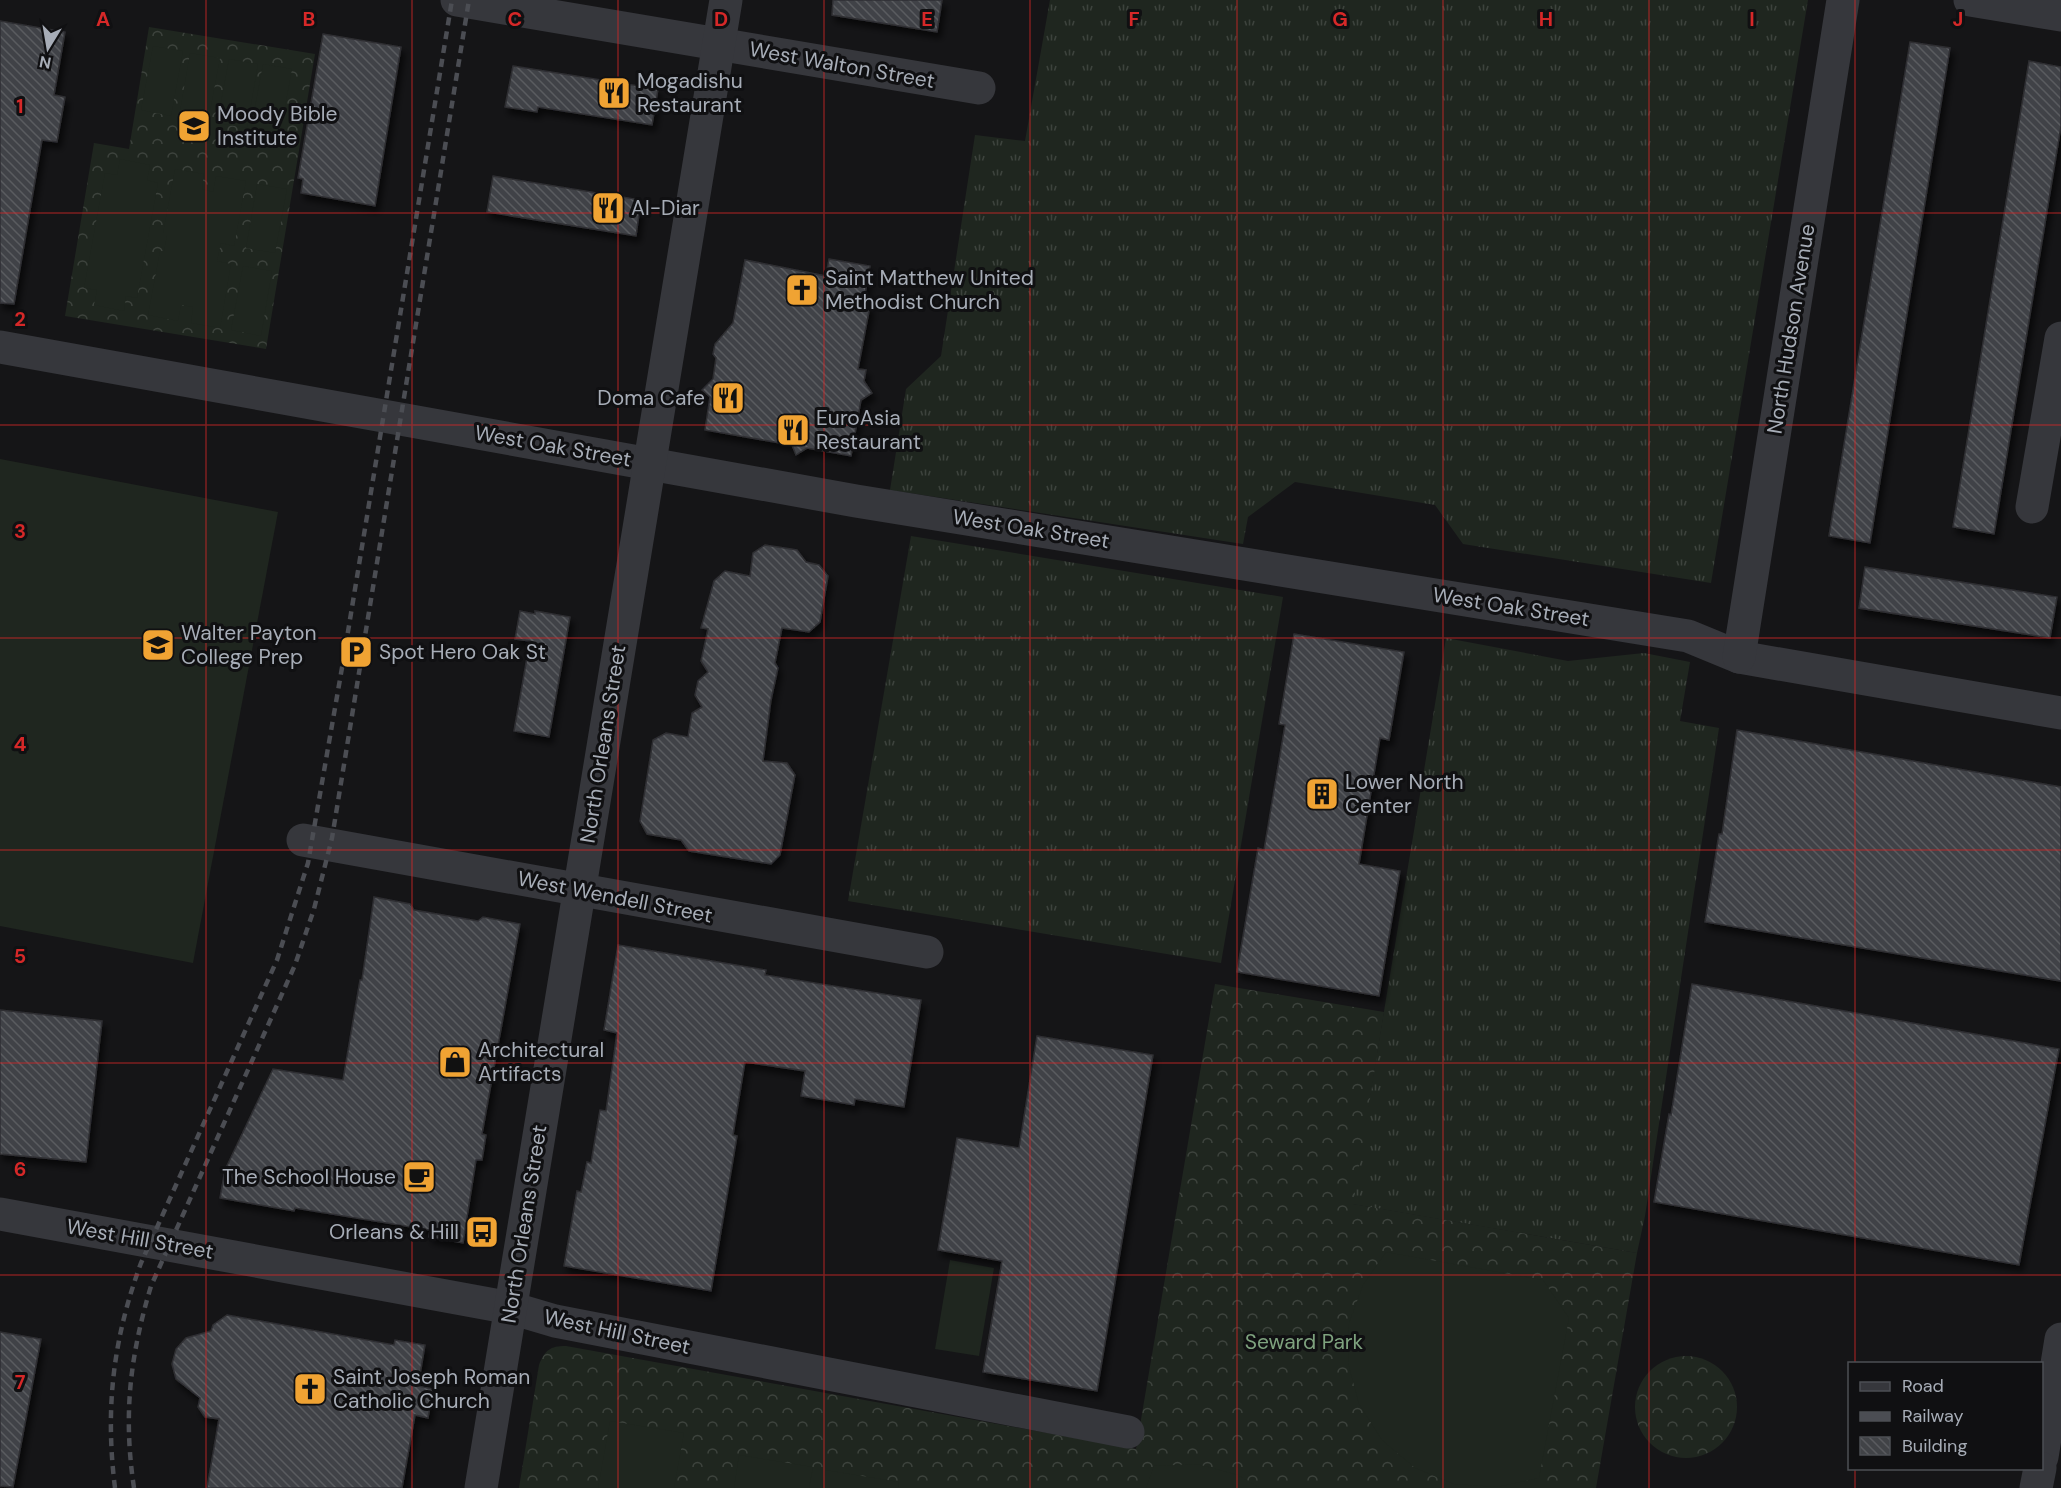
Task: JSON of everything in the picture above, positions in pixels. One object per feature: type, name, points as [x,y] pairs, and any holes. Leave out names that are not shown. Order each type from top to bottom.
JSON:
[{"type":"street","name":"West Walton Street","points":[[457,0],[979,88]]},
{"type":"street","name":"North Orleans Street","points":[[481,1488],[726,0]]},
{"type":"street","name":"North Hudson Avenue","points":[[1739,657],[1843,0]]},
{"type":"street","points":[[1970,0],[2061,15]]},
{"type":"street","points":[[2032,507],[2061,338]]},
{"type":"street","name":"West Oak Street","points":[[0,347],[879,504],[1688,636],[1739,657],[2061,713]]},
{"type":"street","name":"West Wendell Street","points":[[303,840],[927,952]]},
{"type":"street","name":"West Hill Street","points":[[0,1214],[511,1308],[555,1322],[1128,1432]]},
{"type":"street","points":[[2043,1450],[2061,1339]]},
{"type":"street","points":[[2036,1488],[2040,1470]]},
{"type":"green space","points":[[1050,0],[1808,0],[1711,583],[1463,544],[1435,505],[1295,482],[1248,517],[1243,544],[890,490],[906,389],[941,356],[975,135],[1025,141]]},
{"type":"green space","points":[[149,27],[315,54],[266,349],[65,316],[94,143],[129,149]]},
{"type":"green space","points":[[153,46],[183,51],[171,116],[141,110]]},
{"type":"green space","points":[[190,53],[220,58],[208,122],[179,117]]},
{"type":"green space","points":[[229,59],[258,64],[247,128],[217,123]]},
{"type":"green space","points":[[263,64],[292,69],[280,134],[251,128]]},
{"type":"green space","points":[[120,159],[150,165],[147,180],[158,183],[137,298],[126,296],[124,311],[94,305],[97,290],[84,288],[105,173],[117,175]]},
{"type":"green space","points":[[175,169],[204,174],[202,189],[213,192],[216,176],[246,181],[234,246],[221,243],[217,261],[231,264],[220,328],[191,323],[193,307],[181,305],[178,321],[148,315],[160,251],[164,251],[167,235],[163,233]]},
{"type":"green space","points":[[257,184],[287,189],[275,253],[246,248]]},
{"type":"green space","points":[[243,266],[272,271],[261,336],[231,330]]},
{"type":"green space","points":[[0,459],[278,512],[193,963],[0,926]]},
{"type":"green space","points":[[911,536],[1283,597],[1221,963],[848,901]]},
{"type":"green space","points":[[1446,638],[1568,661],[1644,653],[1690,662],[1680,721],[1719,728],[1645,1216],[1637,1253],[1352,1204]]},
{"type":"green space","name":"Seward Park","points":[[1215,984],[1384,1012],[1353,1204],[1637,1253],[1596,1488],[519,1488],[539,1365],[549,1350],[560,1346],[1136,1449]]},
{"type":"green space","points":[[1386,1252],[1543,1280],[1569,1318],[1539,1478],[1497,1487],[1454,1484],[1415,1468],[1382,1440],[1359,1404],[1348,1363],[1349,1323],[1363,1285]]},
{"type":"green space","points":[[950,1260],[994,1268],[979,1356],[935,1349]]},
{"type":"green space","points":[[1686,1356],[1715,1364],[1729,1378],[1737,1407],[1729,1436],[1715,1450],[1686,1458],[1657,1450],[1643,1436],[1635,1407],[1643,1378],[1657,1364]]},
{"type":"green space","points":[[610,1421],[684,1433],[674,1488],[598,1488]]},
{"type":"green space","points":[[739,1455],[813,1467],[809,1488],[734,1488]]},
{"type":"green space","points":[[1197,1464],[1238,1475],[1260,1488],[1146,1488],[1154,1466]]},
{"type":"green space","points":[[825,1470],[899,1482],[898,1488],[822,1488]]},
{"type":"building","points":[[833,0],[942,0],[937,32],[832,15]]},
{"type":"building","points":[[0,21],[65,32],[54,95],[65,97],[57,142],[42,140],[14,304],[0,303]]},
{"type":"building","points":[[323,34],[401,47],[375,206],[301,193],[303,179],[298,178]]},
{"type":"building","points":[[1910,42],[1950,48],[1870,543],[1829,536]]},
{"type":"building","points":[[2029,61],[2061,67],[2061,126],[1994,534],[1953,527]]},
{"type":"building","points":[[513,66],[658,89],[652,125],[538,107],[537,112],[505,107]]},
{"type":"building","points":[[493,176],[641,200],[636,236],[487,212]]},
{"type":"building","points":[[829,259],[870,266],[863,305],[870,306],[858,369],[866,370],[864,381],[872,393],[861,400],[851,456],[807,448],[796,455],[792,445],[705,430],[710,397],[702,390],[713,379],[715,344],[733,323],[745,260],[826,276]]},
{"type":"building","points":[[765,545],[797,550],[806,562],[819,565],[828,576],[820,622],[809,632],[782,628],[775,663],[778,668],[771,700],[763,761],[787,763],[795,775],[780,855],[771,864],[689,851],[681,840],[647,834],[640,821],[653,740],[666,733],[688,737],[692,713],[702,707],[695,695],[698,681],[708,672],[701,661],[708,629],[701,628],[714,581],[725,571],[750,576],[753,553]]},
{"type":"building","points":[[1865,567],[2057,597],[2050,638],[1859,608]]},
{"type":"building","points":[[520,611],[570,617],[549,737],[514,731],[530,641],[515,639]]},
{"type":"building","name":"Lower North Center","points":[[1294,634],[1404,652],[1389,740],[1380,738],[1359,864],[1400,871],[1379,996],[1237,972],[1258,848],[1264,850],[1285,725],[1279,724]]},
{"type":"building","points":[[1737,730],[2061,787],[2061,981],[1705,922],[1719,834],[1722,834]]},
{"type":"building","points":[[374,897],[410,904],[414,910],[478,921],[483,917],[520,924],[482,1134],[486,1135],[482,1160],[476,1160],[463,1243],[429,1237],[430,1230],[220,1198],[225,1170],[273,1069],[343,1080],[360,980],[362,980]]},
{"type":"building","points":[[618,945],[766,970],[765,975],[921,1000],[904,1107],[855,1099],[854,1105],[801,1096],[805,1071],[745,1062],[733,1135],[737,1136],[711,1291],[564,1266],[577,1191],[581,1192],[587,1162],[591,1163],[600,1110],[606,1111],[617,1033],[604,1030]]},
{"type":"building","points":[[1692,984],[2059,1049],[2019,1265],[1654,1202],[1669,1114],[1671,1115]]},
{"type":"building","points":[[0,1010],[102,1021],[86,1162],[0,1154]]},
{"type":"building","points":[[1037,1036],[1153,1055],[1097,1391],[983,1372],[1002,1261],[938,1250],[957,1138],[1019,1148]]},
{"type":"building","name":"Saint Joseph Roman Catholic Church","points":[[227,1315],[394,1345],[395,1340],[425,1345],[418,1386],[433,1389],[428,1418],[415,1415],[402,1488],[207,1488],[219,1419],[205,1417],[198,1407],[200,1398],[176,1379],[172,1364],[176,1349],[186,1338],[211,1331],[213,1325]]},
{"type":"building","points":[[0,1332],[41,1339],[13,1487],[0,1486]]},
{"type":"railway","points":[[115,1488],[111,1402],[118,1346],[131,1291],[141,1263],[277,960],[308,863],[452,0]]},
{"type":"railway","points":[[134,1488],[129,1435],[130,1386],[138,1337],[151,1286],[295,965],[314,909],[332,838],[469,0]]},
{"type":"place","name":"Mogadishu Restaurant","points":[[614,93]]},
{"type":"place","name":"Moody Bible Institute","points":[[194,126]]},
{"type":"place","name":"Al-Diar","points":[[608,208]]},
{"type":"place","name":"Saint Matthew United Methodist Church","points":[[802,290]]},
{"type":"place","name":"Doma Cafe","points":[[728,398]]},
{"type":"place","name":"EuroAsia Restaurant","points":[[793,430]]},
{"type":"place","name":"Walter Payton College Prep","points":[[158,645]]},
{"type":"place","name":"Spot Hero Oak St","points":[[356,652]]},
{"type":"place","name":"Lower North Center","points":[[1322,794]]},
{"type":"place","name":"Architectural Artifacts","points":[[455,1062]]},
{"type":"place","name":"The School House","points":[[419,1177]]},
{"type":"place","name":"Orleans & Hill","points":[[482,1232]]},
{"type":"place","name":"Saint Joseph Roman Catholic Church","points":[[310,1389]]}]
